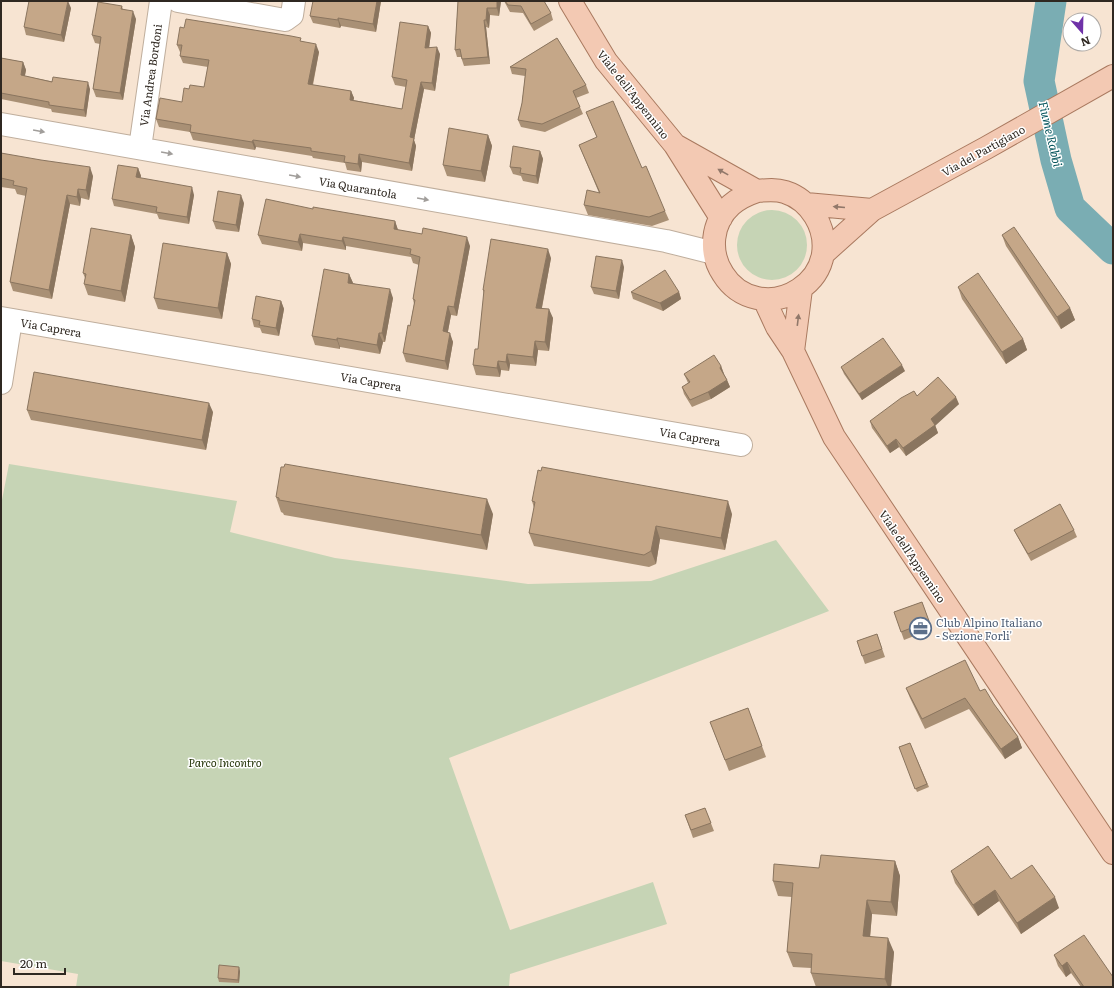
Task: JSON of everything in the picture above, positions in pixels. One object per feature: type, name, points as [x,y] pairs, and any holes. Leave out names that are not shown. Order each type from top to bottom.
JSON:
[{"type":"main road","name":"Viale dell'Appennino","points":[[570,1],[606,61],[675,145],[721,218]]},
{"type":"main road","name":"Via del Partigiano","points":[[823,254],[872,210],[986,148],[1113,76]]},
{"type":"main road","name":"Viale dell'Appennino","points":[[675,145],[757,191]]},
{"type":"main road","name":"Viale dell'Appennino","points":[[770,190],[796,196],[806,204],[819,224],[823,236],[823,254],[819,267],[811,279],[801,289],[790,295],[777,299],[764,299],[750,296],[737,289],[726,279],[718,267],[714,253],[714,241],[716,229],[721,218],[730,205],[743,196],[757,191],[770,190]]},
{"type":"main road","points":[[806,204],[872,210]]},
{"type":"main road","points":[[793,351],[801,289]]},
{"type":"main road","name":"Viale dell'Appennino","points":[[764,299],[777,327],[793,351],[834,437],[1113,853]]},
{"type":"street","name":"Via Andrea Bordoni","points":[[140,148],[161,1]]},
{"type":"street","points":[[178,1],[285,20],[292,15],[294,1]]},
{"type":"street","name":"Via Quarantola","points":[[1,124],[666,241],[714,253]]},
{"type":"street","points":[[1,383],[6,319]]},
{"type":"street","name":"Via Caprera","points":[[6,319],[740,445]]},
{"type":"green space","points":[[772,210],[785,213],[797,220],[804,232],[807,245],[804,258],[797,270],[785,277],[772,280],[759,277],[747,270],[740,258],[737,245],[740,232],[747,220],[759,213]]},
{"type":"green space","name":"Parco Incontro","points":[[9,464],[237,501],[230,532],[335,558],[528,584],[651,581],[776,540],[829,611],[449,758],[510,930],[653,882],[667,924],[510,974],[509,987],[76,987],[78,974],[1,961],[1,505]]},
{"type":"building","points":[[29,1],[68,1],[61,35],[24,27]]},
{"type":"building","points":[[313,1],[377,1],[373,24],[338,18],[338,20],[310,16]]},
{"type":"building","points":[[458,1],[497,1],[497,8],[487,8],[486,20],[484,20],[488,57],[462,59],[460,49],[455,50]]},
{"type":"building","points":[[505,1],[544,1],[551,13],[531,24],[521,6],[508,5]]},
{"type":"building","points":[[98,2],[122,6],[121,9],[133,11],[120,93],[93,89],[101,37],[92,35]]},
{"type":"building","points":[[186,19],[291,36],[301,38],[300,41],[316,44],[308,84],[351,91],[350,100],[402,109],[407,80],[392,77],[400,22],[428,26],[425,48],[437,47],[432,83],[421,82],[410,137],[414,138],[409,163],[359,154],[358,164],[344,162],[345,156],[311,151],[311,148],[253,140],[252,142],[190,132],[191,125],[156,119],[160,98],[182,102],[184,88],[189,89],[190,85],[204,87],[209,60],[180,56],[182,45],[177,45],[180,27],[184,28]]},
{"type":"building","points":[[557,38],[586,85],[573,91],[580,107],[542,124],[518,120],[522,103],[526,69],[510,67]]},
{"type":"building","points":[[1,58],[23,62],[21,75],[52,82],[53,77],[88,82],[84,110],[49,105],[49,102],[1,93]]},
{"type":"building","points":[[613,101],[642,168],[646,166],[665,211],[649,217],[584,205],[587,190],[600,193],[579,145],[597,137],[586,112]]},
{"type":"building","points":[[449,128],[488,135],[481,171],[443,165]]},
{"type":"building","points":[[513,146],[540,151],[536,176],[520,173],[521,168],[510,167]]},
{"type":"building","points":[[1,153],[90,167],[86,190],[78,189],[77,197],[67,195],[49,290],[10,282],[27,188],[13,185],[14,181],[1,178]]},
{"type":"building","points":[[118,165],[138,168],[136,177],[192,187],[187,217],[156,212],[157,207],[112,199]]},
{"type":"building","points":[[218,191],[241,195],[236,225],[213,221]]},
{"type":"building","points":[[266,199],[313,209],[313,207],[395,221],[394,229],[422,234],[423,228],[467,237],[454,307],[448,306],[443,331],[450,333],[445,361],[403,353],[408,325],[410,326],[415,300],[413,299],[420,257],[410,254],[411,249],[343,237],[342,241],[300,234],[298,242],[258,235]]},
{"type":"building","points":[[1014,227],[1070,308],[1057,317],[1002,235]]},
{"type":"building","points":[[91,228],[131,235],[121,291],[84,284],[86,274],[83,273]]},
{"type":"building","points":[[491,239],[548,249],[536,308],[549,309],[545,342],[535,341],[533,357],[507,354],[506,362],[498,361],[497,368],[473,365],[475,349],[478,349],[483,290]]},
{"type":"building","points":[[163,243],[227,253],[218,308],[154,298]]},
{"type":"building","points":[[596,256],[622,260],[616,291],[591,287]]},
{"type":"building","points":[[324,269],[349,274],[348,283],[390,289],[382,333],[379,333],[377,345],[337,338],[337,340],[312,336]]},
{"type":"building","points":[[665,270],[679,292],[660,303],[631,292]]},
{"type":"building","points":[[978,273],[1023,339],[1002,352],[958,287]]},
{"type":"building","points":[[256,296],[281,301],[276,328],[259,325],[260,321],[252,319]]},
{"type":"building","points":[[883,338],[902,365],[859,394],[841,367]]},
{"type":"building","points":[[714,355],[727,380],[708,392],[690,400],[682,387],[690,382],[684,374]]},
{"type":"building","points":[[34,372],[209,403],[202,440],[27,410]]},
{"type":"building","points":[[938,377],[956,397],[931,419],[935,425],[903,448],[896,439],[887,446],[870,421],[901,398],[914,391],[917,396]]},
{"type":"building","points":[[285,464],[487,499],[481,535],[279,500],[279,498],[276,497],[281,467],[284,467]]},
{"type":"building","points":[[542,467],[728,501],[721,538],[656,526],[651,551],[644,555],[529,533],[535,502],[532,501],[538,470],[541,471]]},
{"type":"building","points":[[1060,504],[1074,530],[1028,554],[1014,530]]},
{"type":"building","points":[[922,602],[929,621],[901,632],[894,612]]},
{"type":"building","points":[[877,634],[882,649],[862,656],[857,641]]},
{"type":"building","points":[[965,660],[980,691],[985,689],[1018,737],[1001,749],[965,698],[922,719],[906,688]]},
{"type":"building","points":[[748,708],[762,746],[725,760],[710,722]]},
{"type":"building","points":[[910,743],[927,784],[915,789],[899,747]]},
{"type":"building","points":[[705,808],[711,823],[691,830],[685,815]]},
{"type":"building","points":[[988,846],[1011,879],[1032,865],[1055,897],[1017,923],[995,890],[973,905],[951,871]]},
{"type":"building","points":[[821,855],[895,861],[891,902],[867,900],[863,936],[888,938],[885,979],[811,973],[812,954],[787,952],[793,883],[773,881],[774,864],[819,868]]},
{"type":"building","points":[[1084,935],[1113,977],[1113,987],[1084,987],[1067,962],[1062,966],[1054,955]]},
{"type":"building","points":[[219,965],[239,967],[238,980],[218,978]]},
{"type":"waterway","name":"Fiume Rabbi","points":[[1051,1],[1039,81],[1056,160],[1070,208],[1113,249]]},
{"type":"place","name":"Club Alpino Italiano - Sezione Forli'","points":[[920,628]]}]
